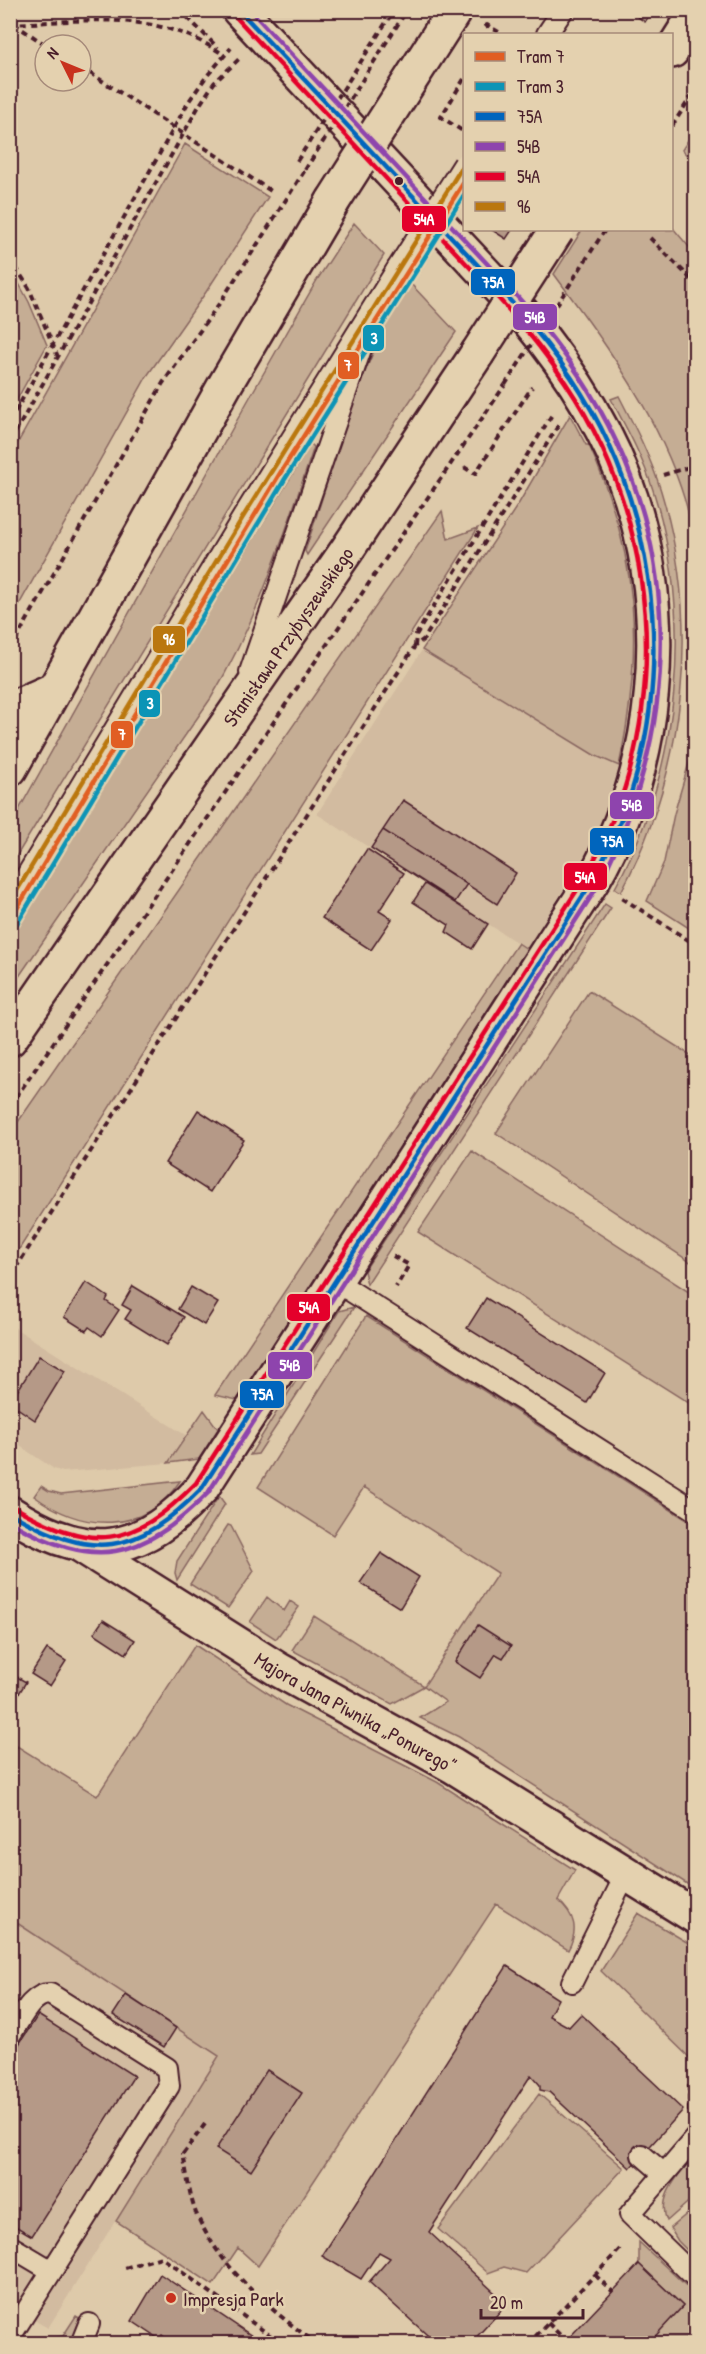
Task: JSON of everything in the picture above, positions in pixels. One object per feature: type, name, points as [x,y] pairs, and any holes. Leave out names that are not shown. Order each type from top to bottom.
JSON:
[{"type":"street","points":[[82,1546],[115,1545],[150,1534],[179,1514],[202,1488],[609,852],[628,803],[647,725],[652,682],[651,592],[639,528],[620,468],[580,391],[531,323],[239,10]]},
{"type":"street","points":[[10,769],[226,383],[333,201],[455,10]]},
{"type":"street","points":[[673,49],[696,13]]},
{"type":"street","name":"Stanisława Przybyszewskiego","points":[[10,1040],[477,354],[555,231]]},
{"type":"street","points":[[10,709],[55,689]]},
{"type":"street","name":"Majora Jana Piwnika „Ponurego”","points":[[10,1514],[61,1541],[82,1546],[279,1670],[453,1766],[696,1917]]},
{"type":"lane","points":[[549,33],[563,10]]},
{"type":"lane","points":[[10,903],[237,527],[463,167]]},
{"type":"lane","points":[[227,724],[257,656],[361,345],[382,293]]},
{"type":"lane","points":[[335,1281],[696,1511]]},
{"type":"lane","points":[[572,1982],[585,1961],[626,1875]]},
{"type":"lane","points":[[10,2035],[34,1999],[42,1993],[50,1994],[167,2067],[169,2086],[10,2337]]},
{"type":"lane","points":[[696,2137],[630,2214],[696,2278]]},
{"type":"lane","points":[[642,2155],[664,2174]]},
{"type":"lane","points":[[10,2246],[52,2271]]},
{"type":"lane","points":[[81,2343],[89,2324]]},
{"type":"path","points":[[180,10],[224,55]]},
{"type":"path","points":[[297,161],[394,10]]},
{"type":"path","points":[[10,650],[163,382],[221,301],[407,10]]},
{"type":"path","points":[[11,23],[150,22],[179,30],[207,42],[224,55]]},
{"type":"path","points":[[11,23],[33,37]]},
{"type":"path","points":[[482,33],[487,25],[500,33]]},
{"type":"path","points":[[10,421],[174,128],[206,76],[233,47]]},
{"type":"path","points":[[10,442],[183,134],[214,83],[232,63],[242,57]]},
{"type":"path","points":[[93,75],[271,191]]},
{"type":"path","points":[[463,82],[441,117],[463,131]]},
{"type":"path","points":[[673,124],[696,89]]},
{"type":"path","points":[[10,1106],[505,385],[604,231]]},
{"type":"path","points":[[650,238],[696,284]]},
{"type":"path","points":[[10,258],[29,288],[58,357]]},
{"type":"path","points":[[464,467],[475,474],[532,387]]},
{"type":"path","points":[[415,646],[416,635],[557,406]]},
{"type":"path","points":[[10,1277],[415,646],[430,629],[563,417]]},
{"type":"path","points":[[663,475],[696,465]]},
{"type":"path","points":[[689,679],[696,679]]},
{"type":"path","points":[[593,880],[696,945]]},
{"type":"path","points":[[381,1309],[409,1265],[393,1256]]},
{"type":"path","points":[[688,2110],[689,2085]]},
{"type":"path","points":[[205,2124],[183,2154],[195,2210],[206,2233],[249,2287],[317,2343]]},
{"type":"path","points":[[528,2343],[626,2243],[648,2232]]},
{"type":"path","points":[[124,2268],[161,2257],[282,2343]]},
{"type":"path","points":[[595,2274],[613,2292]]},
{"type":"path","points":[[548,2323],[566,2341]]},
{"type":"shaded area","points":[[695,129],[695,164],[682,150]]},
{"type":"shaded area","points":[[185,144],[268,197],[206,292],[147,376],[11,619],[11,455]]},
{"type":"shaded area","points":[[354,223],[384,255],[11,865],[11,824],[250,397],[317,280]]},
{"type":"shaded area","points":[[673,228],[695,254],[695,541],[686,504],[658,433],[620,367],[554,274],[581,231],[673,231]]},
{"type":"shaded area","points":[[11,269],[29,302],[47,345],[11,410]]},
{"type":"shaded area","points":[[410,283],[456,332],[307,555],[305,551],[362,379],[392,313]]},
{"type":"shaded area","points":[[619,396],[648,455],[661,491],[673,541],[681,592],[683,644],[680,695],[673,746],[660,796],[643,845],[621,892],[615,888],[637,842],[654,794],[666,744],[674,693],[676,642],[674,590],[666,539],[644,466],[611,399]]},
{"type":"shaded area","points":[[570,415],[586,445],[589,445],[606,486],[627,565],[634,642],[632,682],[619,766],[594,755],[422,650],[519,503]]},
{"type":"shaded area","points":[[311,444],[314,447],[269,576],[228,668],[211,698],[11,988],[11,938]]},
{"type":"shaded area","points":[[442,511],[448,539],[478,528],[11,1262],[11,1132]]},
{"type":"shaded area","points":[[422,650],[594,755],[619,766],[601,823],[591,844],[527,949],[317,814]]},
{"type":"shaded area","points":[[695,724],[696,932],[647,901],[664,862],[674,814],[693,749]]},
{"type":"shaded area","points":[[605,904],[611,908],[367,1284],[364,1271]]},
{"type":"shaded area","points":[[518,943],[527,949],[237,1400],[215,1395]]},
{"type":"shaded area","points":[[589,991],[695,1058],[695,1265],[496,1133]]},
{"type":"shaded area","points":[[472,1151],[695,1296],[695,1407],[418,1232]]},
{"type":"shaded area","points":[[354,1307],[258,1454],[250,1455],[339,1311]]},
{"type":"shaded area","points":[[366,1316],[695,1525],[695,1889],[459,1737],[420,1718],[446,1702],[424,1686],[498,1573],[364,1487],[333,1535],[258,1487]]},
{"type":"shaded area","points":[[10,1325],[187,1436],[176,1454],[168,1463],[63,1472],[54,1469],[11,1440]]},
{"type":"shaded area","points":[[204,1410],[218,1429],[199,1459],[168,1463]]},
{"type":"shaded area","points":[[180,1481],[165,1499],[148,1511],[130,1519],[111,1522],[92,1521],[72,1516],[34,1496],[41,1486],[61,1494]]},
{"type":"shaded area","points":[[219,1496],[225,1504],[177,1580],[175,1573],[177,1561]]},
{"type":"shaded area","points":[[228,1525],[231,1526],[254,1571],[228,1608],[190,1584]]},
{"type":"shaded area","points":[[267,1597],[284,1611],[290,1601],[299,1607],[276,1639],[250,1622]]},
{"type":"shaded area","points":[[314,1616],[424,1686],[392,1704],[292,1650]]},
{"type":"shaded area","points":[[195,1645],[286,1705],[437,1782],[575,1870],[558,1900],[568,1911],[574,1923],[573,1936],[568,1950],[496,1904],[258,2266],[238,2248],[213,2285],[116,2221],[219,2056],[11,1919],[10,1757],[17,1746],[97,1796]]},
{"type":"shaded area","points":[[638,1913],[695,1947],[695,2063],[601,1971]]},
{"type":"shaded area","points":[[11,1919],[219,2056],[48,2328],[11,2307]]},
{"type":"shaded area","points":[[539,2094],[624,2168],[526,2273],[504,2267],[488,2273],[438,2229]]},
{"type":"shaded area","points":[[690,2160],[695,2165],[695,2196],[667,2221],[666,2196]]},
{"type":"shaded area","points":[[695,2207],[695,2258],[678,2241],[670,2228]]},
{"type":"shaded area","points":[[639,2242],[695,2294],[695,2343],[648,2343],[683,2306],[639,2264]]},
{"type":"shaded area","points":[[76,2316],[81,2319],[71,2343],[30,2344],[63,2336]]},
{"type":"building","points":[[628,10],[653,10],[645,22]]},
{"type":"building","points":[[494,231],[511,231],[506,239]]},
{"type":"building","points":[[403,800],[516,873],[497,904],[383,830]]},
{"type":"building","points":[[383,830],[467,884],[455,902],[371,848]]},
{"type":"building","points":[[367,849],[404,873],[379,911],[392,919],[371,950],[322,918]]},
{"type":"building","points":[[425,884],[488,924],[472,949],[446,932],[449,925],[413,902]]},
{"type":"building","points":[[198,1110],[244,1140],[210,1192],[165,1163]]},
{"type":"building","points":[[86,1282],[108,1297],[106,1301],[119,1310],[102,1336],[89,1327],[86,1331],[64,1317]]},
{"type":"building","points":[[133,1286],[184,1317],[167,1345],[125,1319],[131,1310],[122,1305]]},
{"type":"building","points":[[191,1287],[218,1303],[204,1325],[178,1309]]},
{"type":"building","points":[[486,1298],[605,1373],[587,1403],[467,1328]]},
{"type":"building","points":[[39,1356],[65,1371],[35,1420],[10,1403]]},
{"type":"building","points":[[381,1553],[419,1577],[400,1608],[360,1583]]},
{"type":"building","points":[[103,1620],[135,1640],[126,1654],[94,1633]]},
{"type":"building","points":[[478,1625],[511,1646],[503,1658],[496,1654],[480,1678],[455,1662]]},
{"type":"building","points":[[47,1649],[66,1661],[50,1686],[31,1674]]},
{"type":"building","points":[[10,1673],[26,1682],[10,1708]]},
{"type":"building","points":[[507,1966],[558,1999],[549,2016],[569,2027],[581,2014],[683,2110],[630,2168],[549,2092],[540,2090],[540,2085],[531,2075],[429,2232],[507,2304],[470,2344],[437,2344],[369,2282],[390,2258],[379,2252],[361,2279],[322,2256]]},
{"type":"building","points":[[126,1995],[176,2028],[164,2047],[113,2015]]},
{"type":"building","points":[[38,2015],[134,2076],[32,2236],[10,2223],[10,2058]]},
{"type":"building","points":[[267,2070],[302,2093],[251,2171],[216,2149]]},
{"type":"building","points":[[639,2264],[683,2306],[648,2344],[563,2344]]},
{"type":"building","name":"Impresja Park","points":[[160,2274],[264,2344],[174,2344],[162,2335],[159,2339],[132,2321]]},
{"type":"tram line","name":"7","points":[[10,920],[279,475],[463,184]]},
{"type":"tram line","name":"3","points":[[16,925],[285,479],[463,197]]},
{"type":"transit line","name":"75A","points":[[10,1513],[66,1539],[90,1544],[112,1544],[134,1538],[155,1527],[178,1511],[202,1488],[593,880],[628,802],[645,738],[652,684],[653,630],[648,577],[637,524],[621,473],[599,424],[571,377],[520,312],[239,10]]},
{"type":"transit line","name":"54B","points":[[10,1522],[67,1547],[92,1552],[115,1551],[138,1545],[161,1533],[184,1516],[208,1493],[599,884],[627,821],[647,756],[658,691],[660,626],[654,561],[638,497],[613,435],[578,374],[544,328],[507,286],[250,10]]},
{"type":"transit line","name":"54A","points":[[14,1507],[67,1532],[89,1537],[110,1537],[131,1531],[151,1521],[173,1505],[196,1483],[586,876],[621,799],[638,735],[645,683],[646,630],[641,578],[630,527],[614,476],[592,428],[565,382],[515,317],[234,15]]},
{"type":"transit line","name":"96","points":[[10,902],[243,517],[463,166]]},
{"type":"place","name":"Impresja Park","points":[[171,2298]]}]
